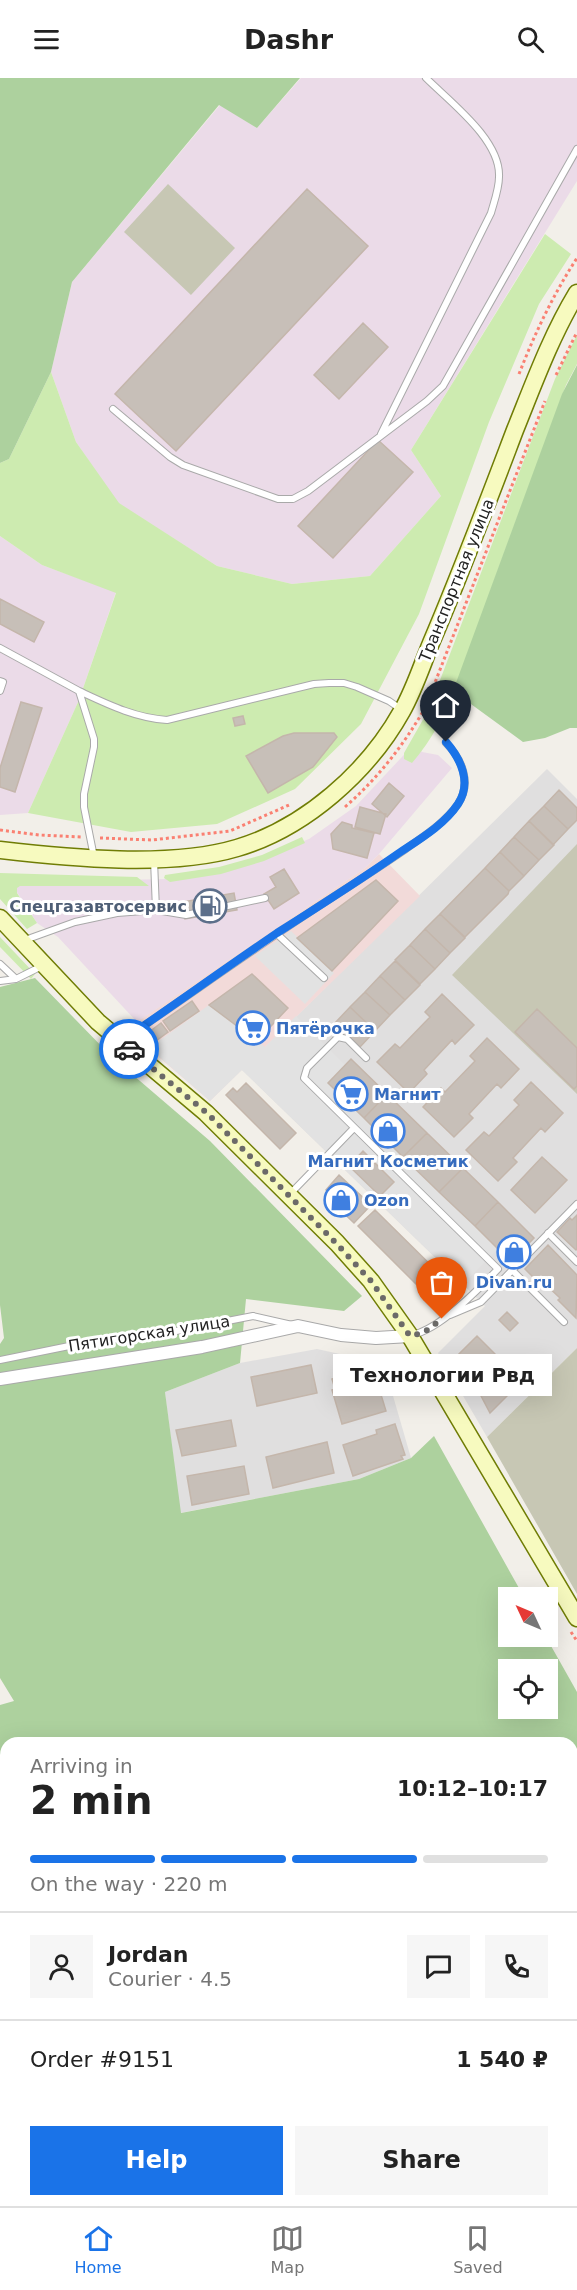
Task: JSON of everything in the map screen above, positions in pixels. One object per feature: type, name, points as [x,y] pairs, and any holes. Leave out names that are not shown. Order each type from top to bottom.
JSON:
[{"type":"main road","name":"Транспортная улица","points":[[0,850],[94,858],[153,858],[194,857],[237,849],[296,821],[348,780],[377,748],[402,711],[445,612],[548,348],[577,292]]},
{"type":"main road","points":[[0,918],[120,1042],[207,1113],[371,1281],[410,1336],[577,1618]]},
{"type":"street","name":"Пятигорская улица","points":[[0,1379],[202,1347],[298,1326],[341,1335],[376,1338],[410,1336]]},
{"type":"lane","points":[[380,437],[491,213],[500,176],[497,161],[483,134],[426,78]]},
{"type":"lane","points":[[113,409],[170,457],[183,465],[278,499],[293,498],[308,491],[428,401],[443,386],[577,149]]},
{"type":"lane","points":[[0,648],[79,691],[129,713],[149,719],[166,720],[314,684],[344,683],[389,701],[402,711]]},
{"type":"lane","points":[[0,681],[3,682],[0,691]]},
{"type":"lane","points":[[79,691],[93,739],[84,807],[94,858]]},
{"type":"lane","points":[[120,1042],[387,862],[430,832],[447,817],[459,802],[464,790],[465,777],[454,752],[446,742]]},
{"type":"lane","points":[[153,858],[156,910]]},
{"type":"lane","points":[[21,941],[75,922],[117,913],[156,910],[186,915],[265,898]]},
{"type":"lane","points":[[277,934],[324,978]]},
{"type":"lane","points":[[0,964],[16,979]]},
{"type":"lane","points":[[0,981],[16,979],[45,965]]},
{"type":"lane","points":[[366,1058],[347,1039],[338,1037],[304,1072],[306,1082],[498,1269],[474,1294],[442,1319],[423,1333],[410,1336]]},
{"type":"lane","points":[[289,1196],[354,1128]]},
{"type":"lane","points":[[442,1319],[481,1302],[577,1204]]},
{"type":"lane","points":[[548,1233],[577,1262]]},
{"type":"lane","points":[[512,1270],[564,1322]]},
{"type":"lane","name":"Пятигорская улица","points":[[0,1360],[79,1344],[166,1333],[253,1316],[298,1326]]},
{"type":"path","points":[[518,376],[535,332],[561,282],[577,258]]},
{"type":"path","points":[[0,830],[39,835],[152,840],[230,831],[293,803]]},
{"type":"shaded area","points":[[301,78],[577,78],[577,181],[411,450],[441,496],[370,576],[292,584],[217,566],[118,503],[76,442],[51,372],[72,282],[220,105],[257,128]]},
{"type":"shaded area","points":[[168,184],[235,248],[191,295],[124,232]]},
{"type":"shaded area","points":[[0,536],[42,565],[116,592],[79,700],[28,813],[0,815]]},
{"type":"shaded area","points":[[415,743],[422,752],[438,755],[452,768],[379,854],[365,868],[137,1022],[58,937],[37,923],[13,886],[18,882],[170,879],[239,866],[309,839],[356,806]]},
{"type":"shaded area","points":[[547,769],[577,799],[577,1348],[487,1437],[438,1353],[485,1306],[242,1070]]},
{"type":"shaded area","points":[[577,844],[577,1094],[452,975]]},
{"type":"shaded area","points":[[379,854],[420,896],[210,1101],[126,1029],[365,868]]},
{"type":"shaded area","points":[[291,931],[334,973],[305,1004],[255,956]]},
{"type":"shaded area","points":[[209,1005],[265,1047],[296,1016],[345,1065],[328,1083],[498,1249],[463,1284],[242,1070],[210,1101],[149,1048]]},
{"type":"shaded area","points":[[577,1348],[577,1594],[487,1437]]},
{"type":"shaded area","points":[[317,1349],[376,1362],[387,1375],[411,1458],[359,1479],[180,1513],[165,1392],[240,1363]]},
{"type":"green space","points":[[0,78],[300,78],[257,128],[219,105],[72,282],[51,372],[9,459],[0,463]]},
{"type":"green space","points":[[545,234],[571,254],[539,304],[489,422],[419,614],[361,724],[295,789],[217,824],[131,832],[28,813],[79,700],[116,593],[42,565],[0,536],[0,463],[9,459],[51,372],[76,442],[119,503],[217,566],[292,584],[370,576],[441,496],[411,450]]},
{"type":"green space","points":[[577,335],[577,364],[566,385],[467,659],[438,725],[412,763],[404,759],[404,753],[429,709],[555,379]]},
{"type":"green space","points":[[577,365],[577,728],[523,742],[453,691],[562,394]]},
{"type":"green space","points":[[302,837],[305,843],[264,861],[221,874],[170,882],[164,878],[165,875],[219,867],[262,855]]},
{"type":"green space","points":[[0,873],[137,877],[149,886],[20,886],[17,888],[17,893],[37,923],[27,929],[0,899]]},
{"type":"green space","points":[[0,937],[35,974],[31,979],[0,947]]},
{"type":"green space","points":[[35,978],[112,1057],[210,1141],[362,1296],[344,1311],[246,1299],[240,1363],[165,1392],[181,1513],[359,1479],[411,1458],[434,1436],[518,1587],[498,1587],[498,1647],[552,1647],[577,1692],[577,1737],[0,1737],[0,1705],[14,1701],[0,1678],[0,1344],[4,1338],[0,1305],[0,987]]},
{"type":"building","points":[[307,189],[368,246],[176,451],[115,394]]},
{"type":"building","points":[[363,323],[388,347],[339,399],[314,375]]},
{"type":"building","points":[[378,440],[413,472],[333,558],[298,526]]},
{"type":"building","points":[[0,599],[44,622],[34,642],[0,624]]},
{"type":"building","points":[[21,702],[42,708],[15,792],[0,787],[0,768]]},
{"type":"building","points":[[243,716],[245,724],[235,726],[233,718]]},
{"type":"building","points":[[294,733],[334,733],[337,737],[313,767],[268,793],[246,756],[283,736]]},
{"type":"building","points":[[389,783],[404,796],[387,817],[372,804]]},
{"type":"building","points":[[559,790],[577,808],[577,820],[568,829],[544,806]]},
{"type":"building","points":[[544,806],[568,829],[553,845],[529,821]]},
{"type":"building","points":[[360,807],[386,814],[380,834],[355,827]]},
{"type":"building","points":[[529,821],[554,845],[539,860],[514,837]]},
{"type":"building","points":[[342,822],[352,825],[352,828],[374,833],[367,858],[333,849],[331,834]]},
{"type":"building","points":[[514,837],[539,860],[524,876],[500,852]]},
{"type":"building","points":[[500,852],[524,876],[509,891],[485,868]]},
{"type":"building","points":[[485,868],[509,891],[465,937],[440,914]]},
{"type":"building","points":[[284,869],[299,893],[274,909],[264,894],[276,887],[270,877]]},
{"type":"building","points":[[376,880],[398,901],[332,971],[297,938]]},
{"type":"building","name":"Спецгазавтосервис","points":[[234,893],[237,910],[185,919],[182,902]]},
{"type":"building","points":[[440,914],[465,938],[450,953],[425,929]]},
{"type":"building","points":[[425,929],[450,953],[435,969],[410,945]]},
{"type":"building","points":[[410,945],[435,969],[420,984],[395,960]]},
{"type":"building","points":[[395,961],[420,985],[405,1000],[380,976]]},
{"type":"building","points":[[252,974],[288,1008],[257,1041],[209,1005]]},
{"type":"building","points":[[380,976],[405,1000],[390,1015],[365,992]]},
{"type":"building","points":[[365,992],[390,1015],[375,1031],[350,1007]]},
{"type":"building","points":[[442,994],[474,1025],[455,1044],[452,1040],[424,1070],[427,1074],[409,1093],[377,1062],[395,1044],[400,1048],[430,1017],[425,1012]]},
{"type":"building","points":[[192,1001],[199,1011],[170,1031],[163,1021]]},
{"type":"building","points":[[350,1007],[375,1031],[360,1047],[335,1023]]},
{"type":"building","points":[[537,1009],[577,1048],[577,1086],[574,1089],[515,1032]]},
{"type":"building","points":[[161,1023],[168,1032],[153,1043],[145,1035]]},
{"type":"building","points":[[487,1038],[519,1069],[501,1088],[497,1084],[469,1114],[473,1118],[454,1137],[423,1107],[441,1088],[445,1092],[475,1061],[470,1056]]},
{"type":"building","points":[[351,1059],[387,1094],[364,1118],[328,1083]]},
{"type":"building","points":[[531,1082],[563,1113],[545,1132],[541,1128],[513,1158],[517,1162],[498,1181],[466,1150],[484,1132],[489,1136],[519,1105],[514,1100]]},
{"type":"building","points":[[246,1083],[296,1133],[280,1149],[226,1095],[233,1088],[237,1092]]},
{"type":"building","points":[[387,1094],[427,1133],[403,1157],[364,1118]]},
{"type":"building","points":[[427,1133],[463,1168],[439,1192],[403,1157]]},
{"type":"building","points":[[363,1151],[394,1182],[380,1196],[349,1166]]},
{"type":"building","points":[[542,1157],[567,1180],[535,1213],[511,1190]]},
{"type":"building","points":[[463,1168],[498,1202],[475,1226],[439,1192]]},
{"type":"building","points":[[339,1175],[371,1205],[354,1223],[330,1200],[333,1196],[326,1190]]},
{"type":"building","points":[[498,1202],[534,1238],[511,1262],[475,1226]]},
{"type":"building","points":[[375,1210],[451,1285],[434,1302],[358,1226]]},
{"type":"building","points":[[577,1215],[576,1250],[557,1232],[570,1218],[572,1220]]},
{"type":"building","points":[[548,1245],[577,1275],[576,1318],[558,1300],[560,1298],[545,1284],[543,1287],[525,1269]]},
{"type":"building","points":[[507,1312],[518,1323],[510,1331],[499,1320]]},
{"type":"building","points":[[477,1336],[522,1381],[490,1413],[459,1354]]},
{"type":"building","points":[[311,1365],[317,1393],[257,1406],[251,1377]]},
{"type":"building","points":[[366,1369],[368,1378],[375,1375],[386,1411],[342,1424],[332,1390],[335,1389],[332,1379]]},
{"type":"building","points":[[231,1420],[236,1446],[182,1456],[176,1430]]},
{"type":"building","points":[[395,1424],[405,1455],[401,1456],[403,1459],[353,1476],[343,1445],[377,1434],[376,1430]]},
{"type":"building","points":[[327,1442],[334,1473],[273,1488],[266,1457]]},
{"type":"building","points":[[244,1466],[249,1494],[192,1505],[187,1476]]},
{"type":"way so far","points":[[129,1049],[207,1113],[336,1243],[371,1281],[410,1336],[423,1333],[442,1319]]},
{"type":"place","name":"Спецгазавтосервис","points":[[210,906]]},
{"type":"place","name":"Пятёрочка","points":[[253,1028]]},
{"type":"place","name":"Магнит","points":[[351,1094]]},
{"type":"place","name":"Магнит Косметик","points":[[388,1131]]},
{"type":"place","name":"Ozon","points":[[341,1200]]},
{"type":"place","name":"Divan.ru","points":[[514,1252]]},
{"type":"place","name":"Технологии Рвд","points":[[442,1319]]},
{"type":"route","points":[[129,1049],[120,1042],[387,862],[430,832],[447,817],[459,802],[464,790],[465,777],[461,763],[446,742]]}]
